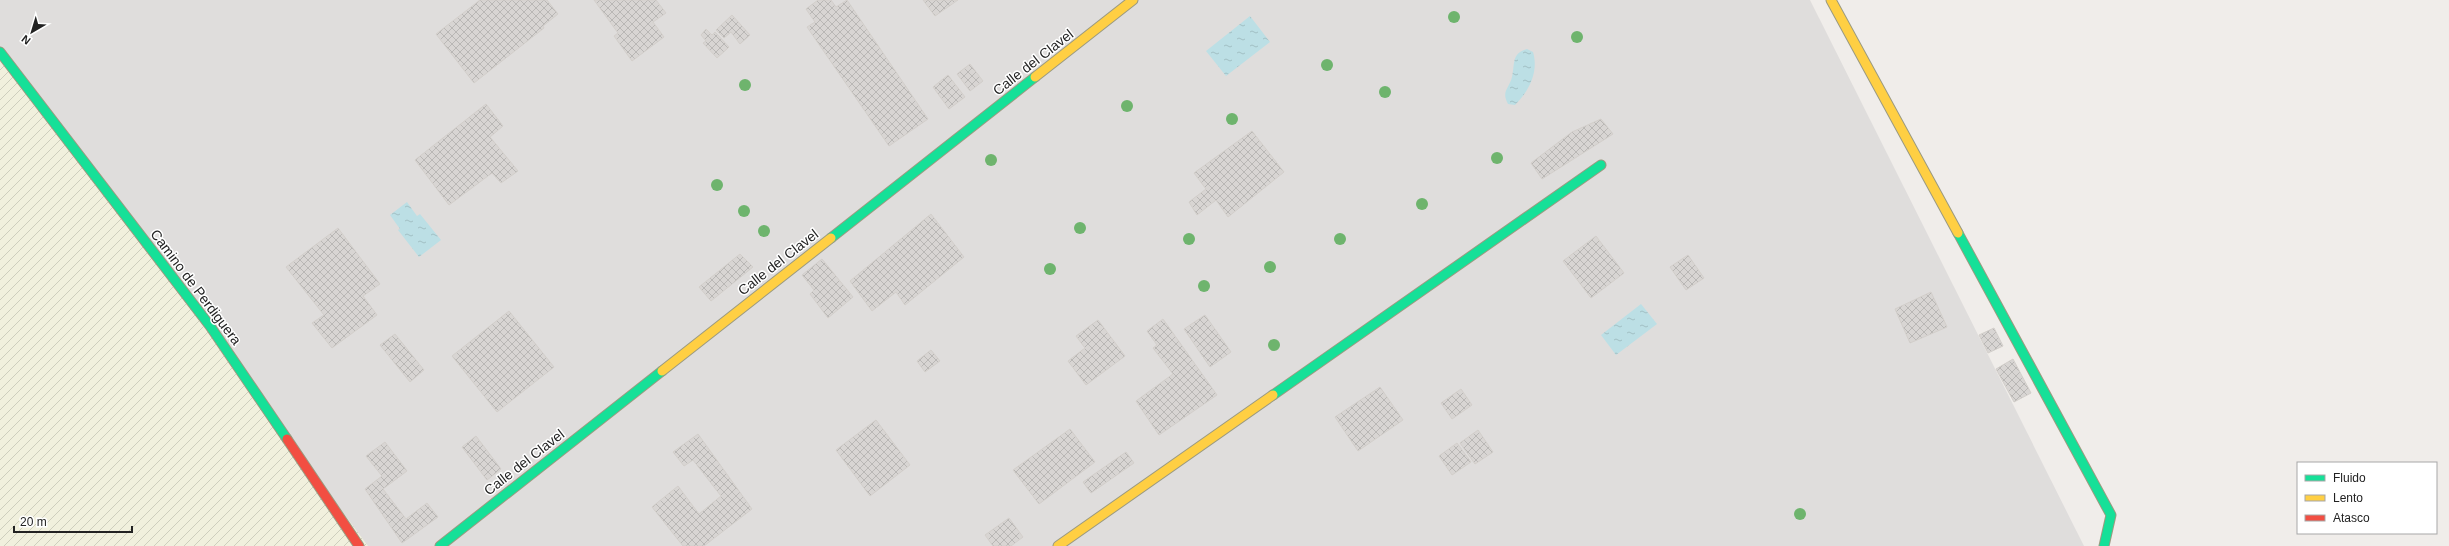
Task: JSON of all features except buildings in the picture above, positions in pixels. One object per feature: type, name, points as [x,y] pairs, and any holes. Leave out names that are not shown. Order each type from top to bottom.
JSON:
[{"type":"street","name":"Calle del Clavel","points":[[440,546],[1133,0]]},
{"type":"street","points":[[1831,0],[2111,515],[2104,546]]},
{"type":"street","name":"Camino de Perdiguera","points":[[0,52],[210,326],[359,546]]},
{"type":"street","points":[[1058,546],[1261,405],[1472,253],[1601,165]]},
{"type":"shaded area","points":[[0,0],[1810,0],[2084,546],[359,546],[0,58]]},
{"type":"green space","points":[[0,55],[368,546],[0,546]]},
{"type":"water","points":[[1250,16],[1270,42],[1226,76],[1206,51]]},
{"type":"water","points":[[1527,49],[1533,52],[1535,59],[1532,81],[1525,94],[1515,105],[1508,104],[1505,93],[1511,81],[1516,56],[1518,53]]},
{"type":"water","points":[[407,202],[417,216],[420,214],[441,240],[419,257],[398,230],[400,229],[390,215]]},
{"type":"water","points":[[1641,304],[1657,324],[1616,355],[1601,335]]},
{"type":"traffic: fast","points":[[0,52],[210,326],[287,439]]},
{"type":"traffic: fast","points":[[831,238],[1035,77]]},
{"type":"traffic: fast","points":[[1273,395],[1601,165]]},
{"type":"traffic: fast","points":[[1958,233],[2111,515],[2104,546]]},
{"type":"traffic: fast","points":[[440,546],[662,371]]},
{"type":"traffic: slow","points":[[1035,77],[1133,0]]},
{"type":"traffic: slow","points":[[1831,0],[1958,233]]},
{"type":"traffic: slow","points":[[662,371],[831,238]]},
{"type":"traffic: slow","points":[[1058,546],[1273,395]]},
{"type":"traffic: jam","points":[[287,439],[359,546]]}]
